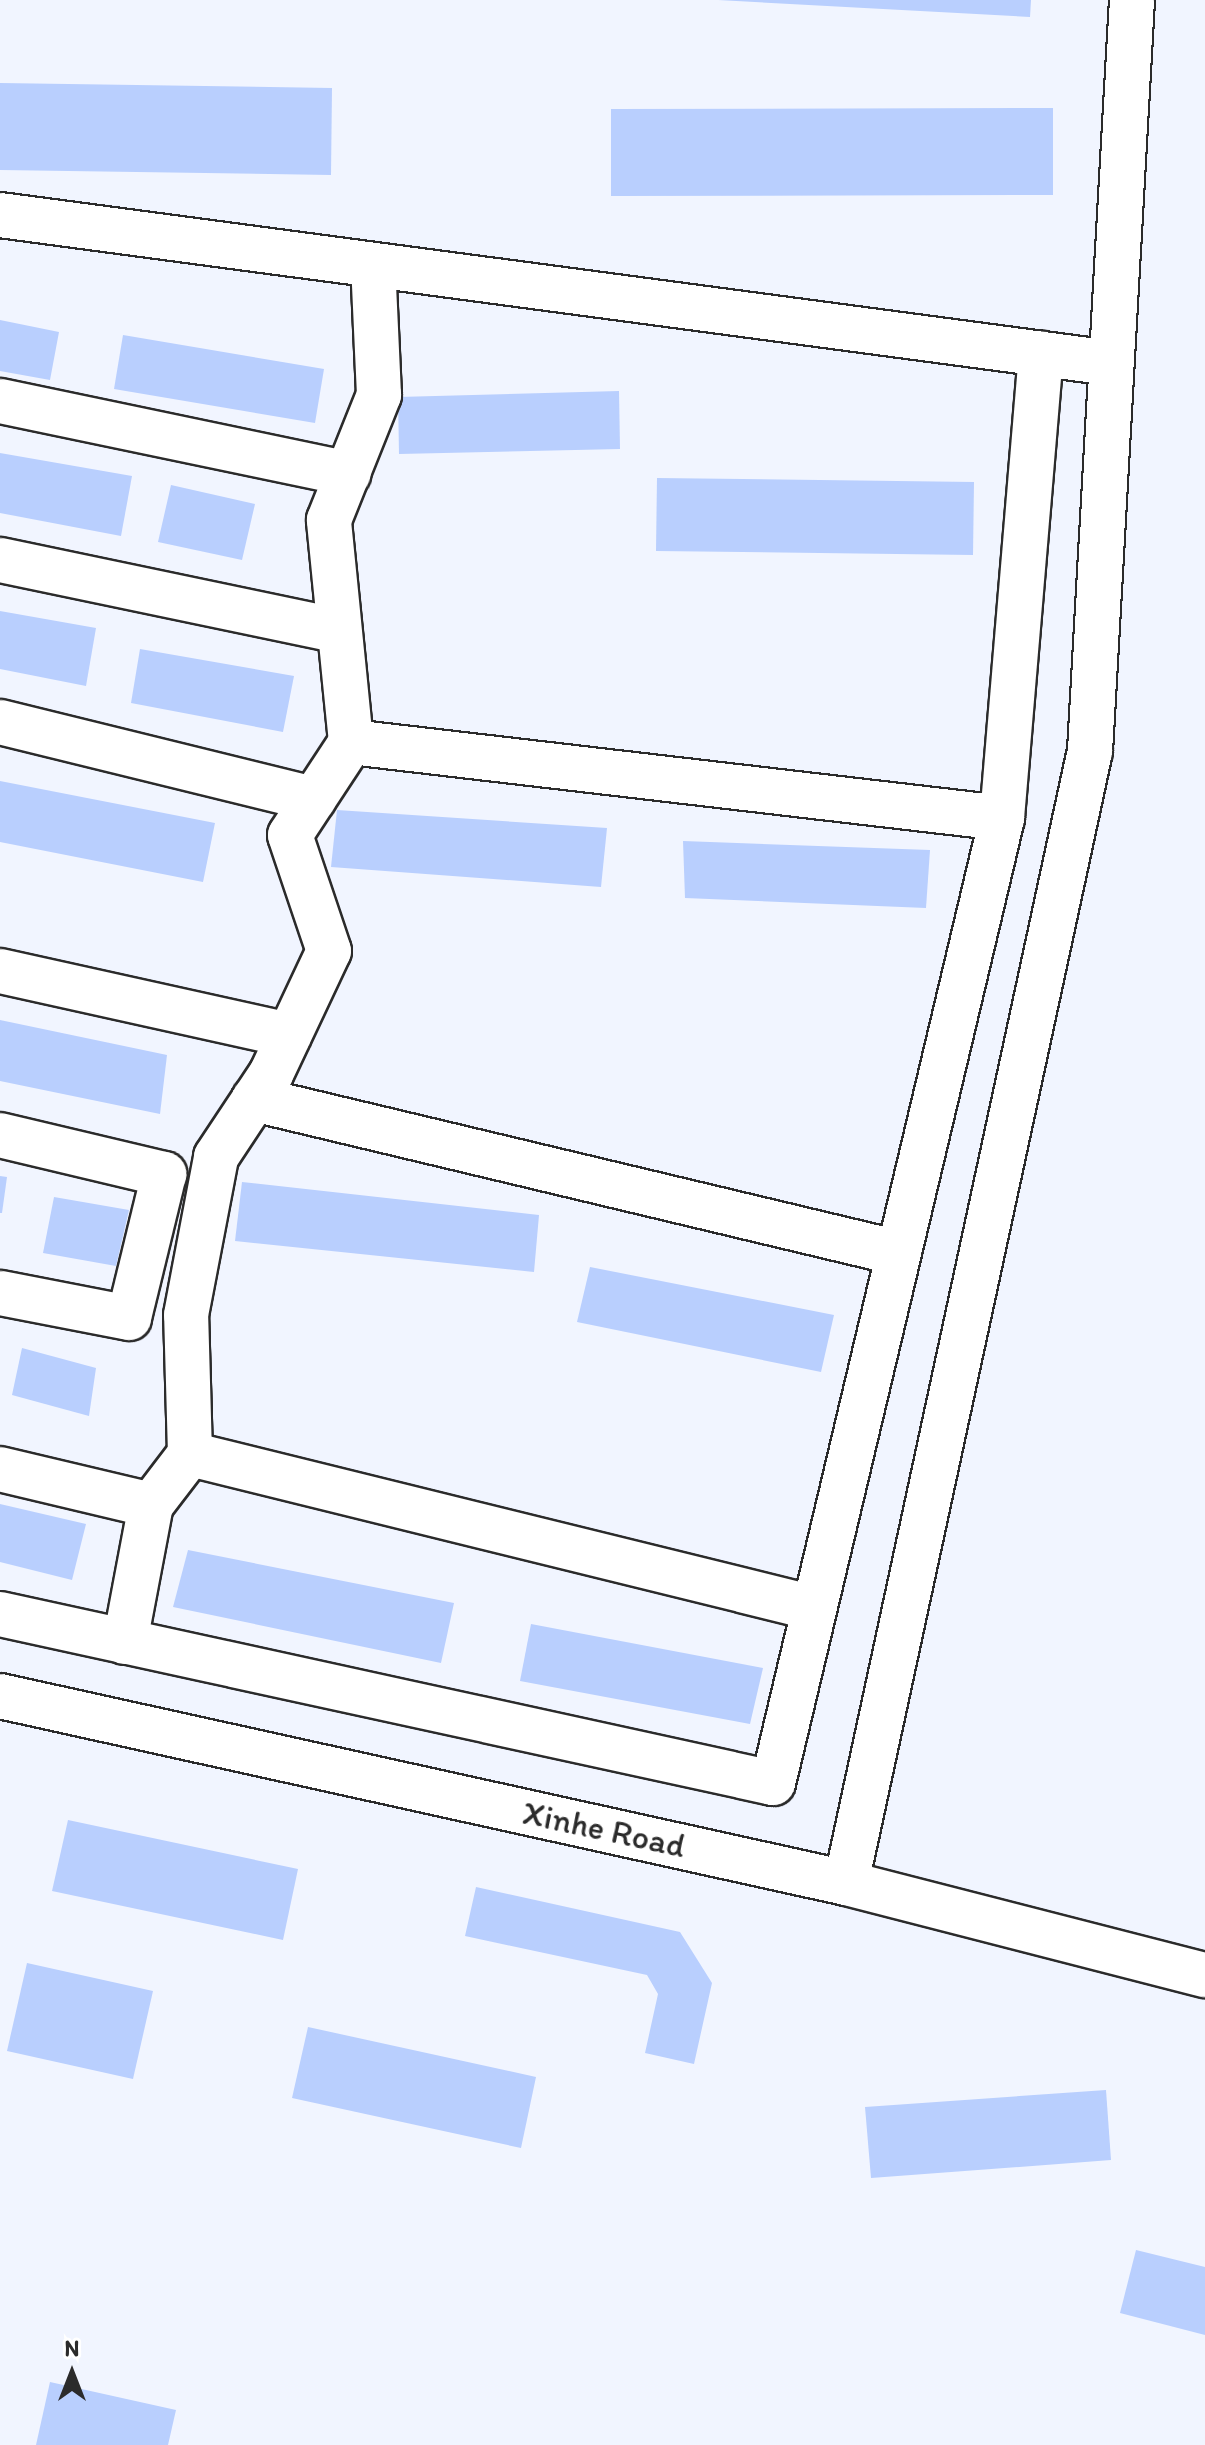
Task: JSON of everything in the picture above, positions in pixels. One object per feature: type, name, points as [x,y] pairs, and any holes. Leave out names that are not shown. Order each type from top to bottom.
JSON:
[{"type":"street","points":[[846,1883],[1090,751],[1132,0]]},
{"type":"street","points":[[0,215],[1110,363]]},
{"type":"street","points":[[125,1642],[151,1505],[190,1454],[186,1315],[216,1157],[254,1099],[329,951],[290,835],[351,742],[329,520],[379,395],[373,265]]},
{"type":"street","points":[[0,1614],[773,1783],[1002,818],[1041,354]]},
{"type":"street","points":[[0,401],[348,474]]},
{"type":"street","points":[[0,560],[339,631]]},
{"type":"street","points":[[0,722],[314,799]]},
{"type":"street","points":[[351,742],[1002,818]]},
{"type":"street","points":[[0,971],[289,1035]]},
{"type":"street","points":[[254,1099],[899,1253]]},
{"type":"street","points":[[0,1135],[164,1174],[129,1318],[0,1293]]},
{"type":"street","points":[[190,1454],[814,1608]]},
{"type":"street","points":[[0,1469],[151,1505]]},
{"type":"street","name":"Xinhe Road","points":[[0,1696],[846,1883],[1205,1975]]},
{"type":"building","points":[[718,0],[1031,0],[1030,17]]},
{"type":"building","points":[[0,83],[332,88],[331,175],[0,170]]},
{"type":"building","points":[[1053,108],[1053,195],[611,196],[611,109]]},
{"type":"building","points":[[0,320],[59,332],[50,380],[0,371]]},
{"type":"building","points":[[123,335],[324,369],[315,423],[114,389]]},
{"type":"building","points":[[619,391],[620,449],[399,454],[398,397]]},
{"type":"building","points":[[0,453],[132,476],[121,536],[0,513]]},
{"type":"building","points":[[657,478],[974,482],[973,555],[656,551]]},
{"type":"building","points":[[171,485],[255,504],[242,560],[158,542]]},
{"type":"building","points":[[0,611],[96,628],[86,686],[0,669]]},
{"type":"building","points":[[140,649],[294,676],[283,732],[131,703]]},
{"type":"building","points":[[0,781],[215,823],[203,882],[0,842]]},
{"type":"building","points":[[337,810],[607,828],[601,887],[331,867]]},
{"type":"building","points":[[683,841],[930,850],[926,908],[685,898]]},
{"type":"building","points":[[0,1020],[167,1055],[160,1114],[0,1081]]},
{"type":"building","points":[[0,1176],[7,1177],[2,1213],[0,1213]]},
{"type":"building","points":[[242,1182],[539,1215],[534,1272],[235,1241]]},
{"type":"building","points":[[54,1197],[129,1210],[116,1266],[43,1253]]},
{"type":"building","points":[[590,1267],[834,1315],[821,1372],[577,1322]]},
{"type":"building","points":[[22,1348],[96,1368],[89,1416],[12,1395]]},
{"type":"building","points":[[0,1504],[86,1524],[72,1580],[0,1562]]},
{"type":"building","points":[[188,1550],[454,1603],[441,1663],[173,1607]]},
{"type":"building","points":[[531,1624],[763,1668],[750,1724],[520,1681]]},
{"type":"building","points":[[68,1820],[298,1869],[283,1940],[52,1891]]},
{"type":"building","points":[[476,1887],[680,1932],[712,1983],[694,2064],[645,2053],[658,1994],[647,1975],[465,1936]]},
{"type":"building","points":[[27,1963],[153,1991],[133,2079],[7,2051]]},
{"type":"building","points":[[308,2027],[536,2077],[521,2148],[292,2098]]},
{"type":"building","points":[[1106,2090],[1111,2160],[871,2178],[865,2107]]},
{"type":"building","points":[[1136,2250],[1205,2267],[1205,2335],[1120,2313]]},
{"type":"building","points":[[50,2382],[176,2410],[168,2445],[36,2445]]}]
